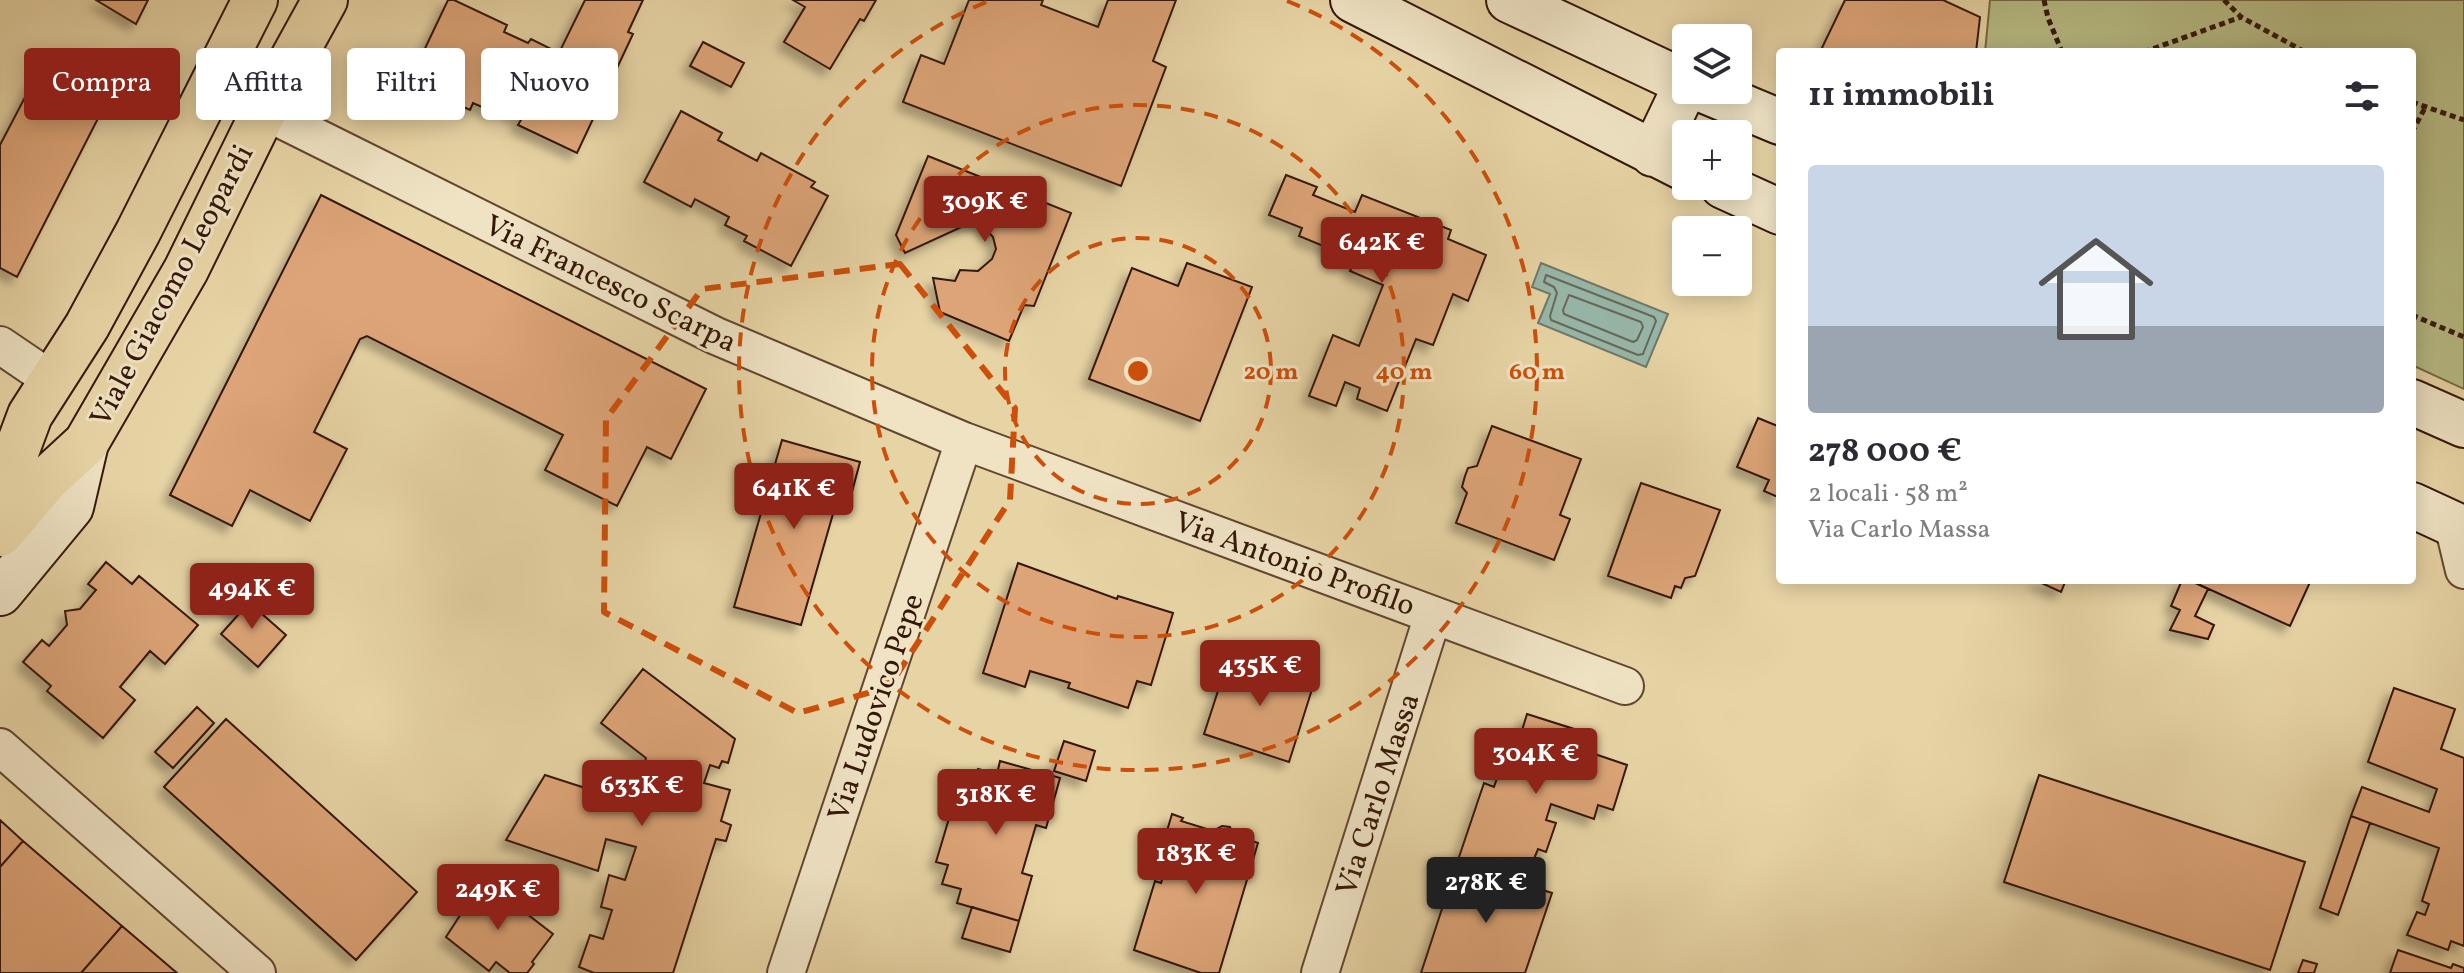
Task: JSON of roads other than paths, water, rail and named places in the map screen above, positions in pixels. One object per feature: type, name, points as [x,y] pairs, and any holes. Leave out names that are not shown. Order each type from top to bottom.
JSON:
[{"type":"main road","name":"Viale Giacomo Leopardi","points":[[0,485],[7,477],[27,411],[138,232],[255,0]]},
{"type":"main road","name":"Viale Giacomo Leopardi","points":[[299,48],[325,0]]},
{"type":"main road","points":[[1353,0],[1670,161],[1682,104]]},
{"type":"main road","points":[[1509,0],[1672,77]]},
{"type":"main road","points":[[1737,104],[1776,120]]},
{"type":"main road","name":"Viale Giacomo Leopardi","points":[[0,593],[71,507],[86,443],[186,270],[260,120]]},
{"type":"main road","points":[[1752,199],[1776,210]]},
{"type":"main road","points":[[2416,404],[2464,425]]},
{"type":"main road","name":"Viale Giacomo Leopardi","points":[[0,534],[47,479],[86,443]]},
{"type":"main road","points":[[2416,507],[2458,526]]},
{"type":"street","name":"Via Francesco Scarpa","points":[[282,120],[716,336],[964,441]]},
{"type":"street","points":[[0,345],[27,411]]},
{"type":"street","name":"Via Antonio Profilo","points":[[964,441],[1625,686]]},
{"type":"street","name":"Via Ludovico Pepe","points":[[786,973],[964,441]]},
{"type":"street","points":[[2458,526],[2464,570]]},
{"type":"street","name":"Via Carlo Massa","points":[[1320,973],[1433,615]]},
{"type":"street","points":[[0,747],[257,973]]},
{"type":"water","points":[[1541,263],[1668,314],[1646,367],[1538,323],[1550,294],[1532,287]]}]
